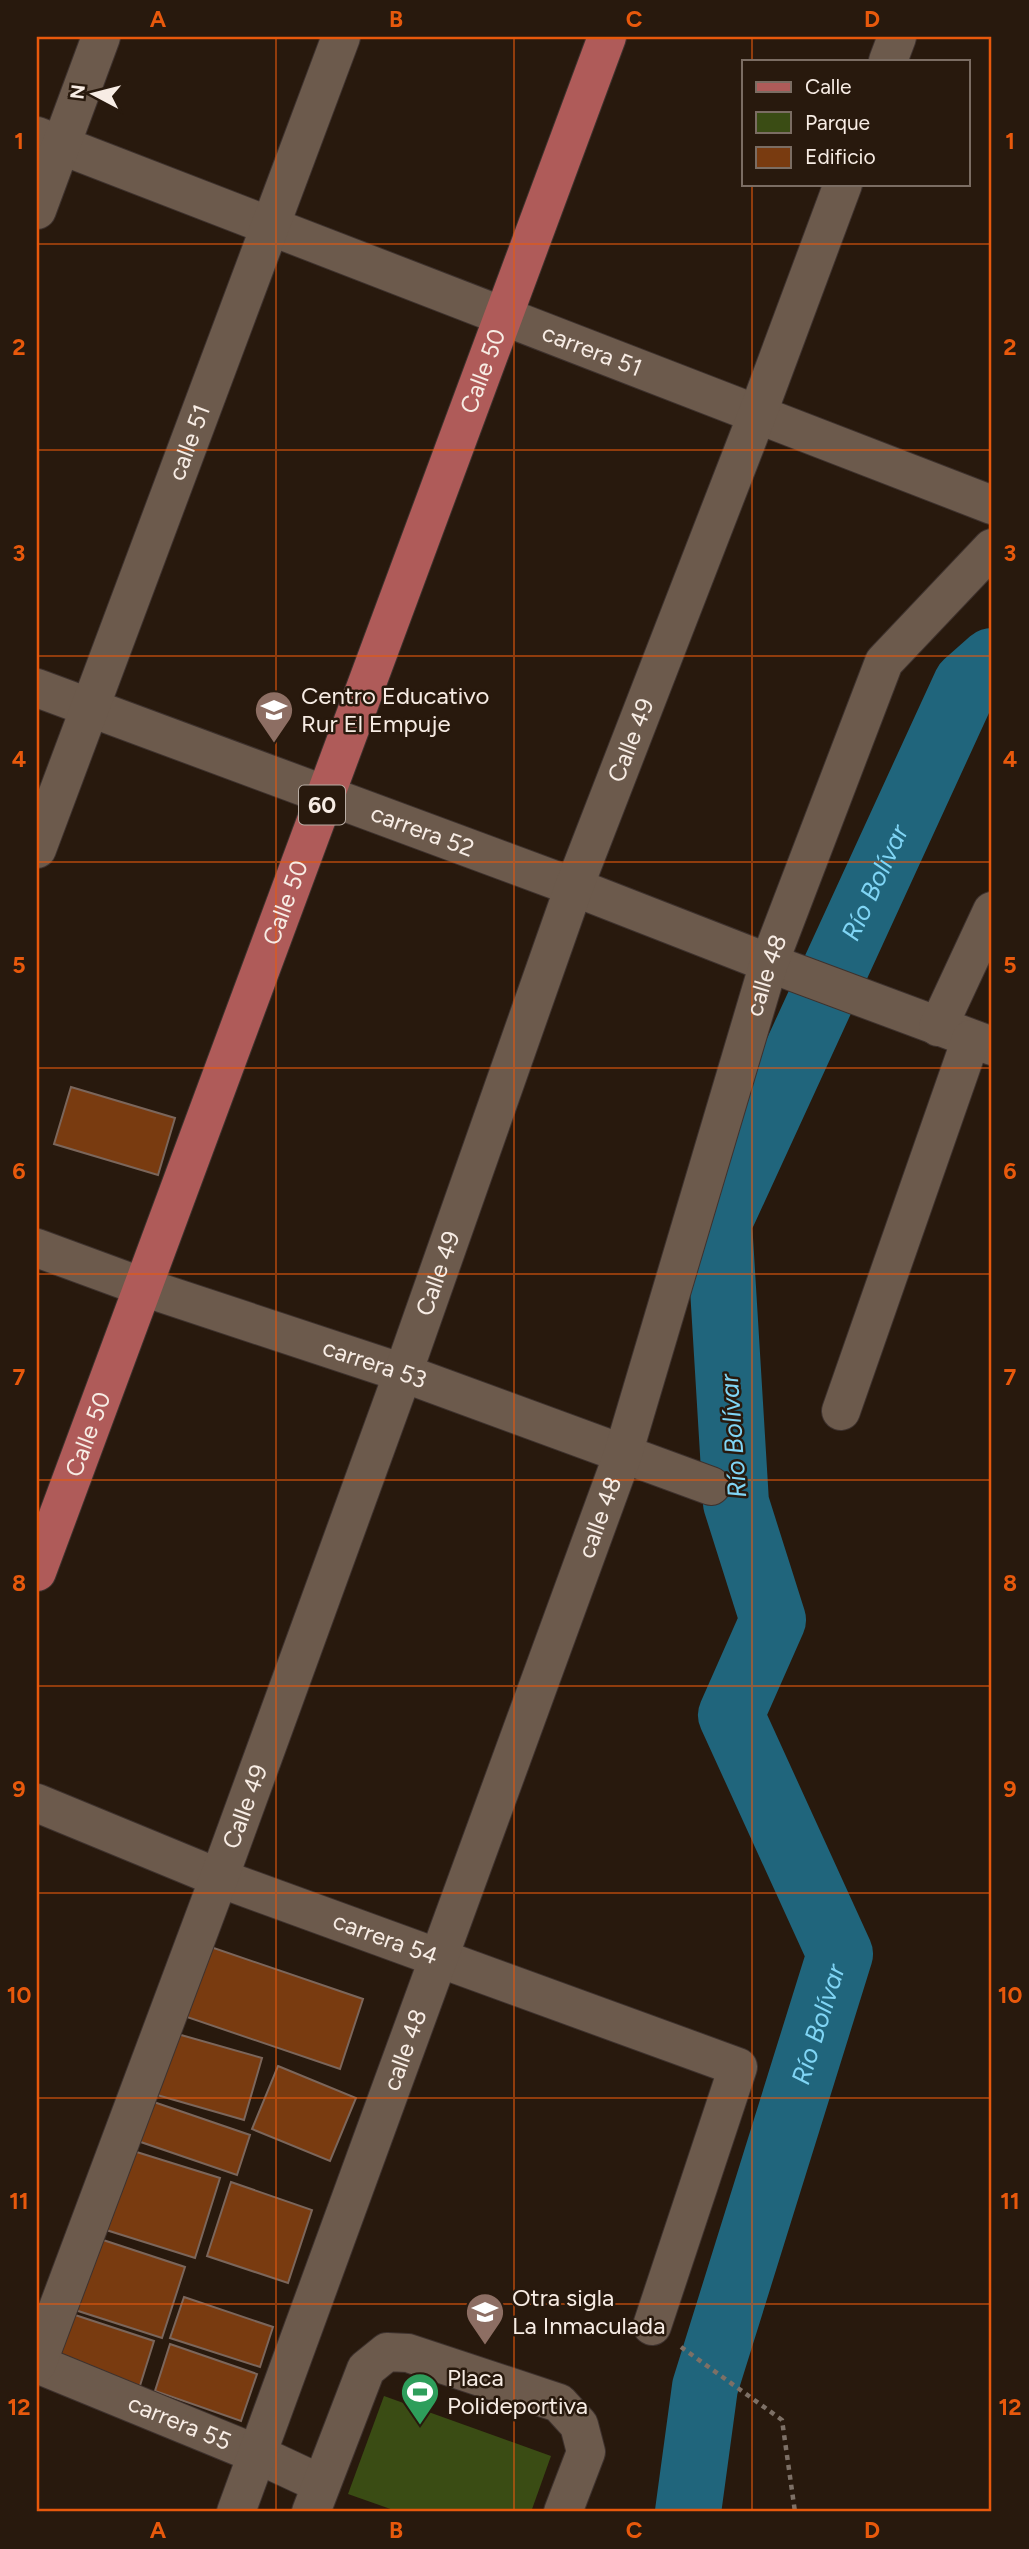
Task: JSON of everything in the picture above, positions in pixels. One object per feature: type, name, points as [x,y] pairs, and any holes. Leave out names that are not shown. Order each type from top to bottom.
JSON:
[{"type":"main road","name":"Calle 50","points":[[37,1572],[607,37]]},
{"type":"street","points":[[37,210],[49,140],[101,37]]},
{"type":"street","name":"calle 51","points":[[37,849],[341,37]]},
{"type":"street","points":[[888,60],[897,37]]},
{"type":"street","name":"carrera 51","points":[[49,140],[992,505]]},
{"type":"street","name":"Calle 49","points":[[37,2364],[219,1878],[403,1373],[574,887],[757,415],[842,186]]},
{"type":"street","name":"calle 48","points":[[236,2512],[624,1454],[769,963],[884,662],[992,548]]},
{"type":"street","name":"carrera 52","points":[[37,688],[574,887],[953,1032]]},
{"type":"street","points":[[841,1411],[953,1032],[992,911]]},
{"type":"street","name":"carrera 53","points":[[37,1248],[143,1287],[403,1373],[711,1486]]},
{"type":"street","name":"carrera 54","points":[[37,1803],[219,1878],[738,2067],[652,2326]]},
{"type":"street","points":[[316,2498],[366,2369],[387,2352],[408,2353],[559,2403],[579,2425],[586,2452],[563,2512]]},
{"type":"street","name":"carrera 55","points":[[37,2364],[259,2455],[316,2498]]},
{"type":"path","points":[[693,2356],[782,2420],[795,2512]]},
{"type":"green space","name":"Placa Polideportiva","points":[[384,2396],[551,2456],[531,2512],[399,2512],[348,2494]]},
{"type":"building","points":[[71,1087],[175,1118],[158,1175],[54,1144]]},
{"type":"building","points":[[202,1944],[363,1999],[340,2069],[178,2014]]},
{"type":"building","points":[[174,2033],[262,2058],[244,2120],[157,2095]]},
{"type":"building","points":[[278,2066],[356,2098],[330,2161],[252,2129]]},
{"type":"building","points":[[145,2099],[250,2135],[237,2175],[132,2139]]},
{"type":"building","points":[[127,2149],[220,2178],[195,2258],[103,2229]]},
{"type":"building","points":[[231,2182],[312,2210],[288,2283],[207,2256]]},
{"type":"building","points":[[94,2237],[185,2267],[162,2338],[72,2309]]},
{"type":"building","points":[[184,2297],[273,2327],[260,2367],[170,2338]]},
{"type":"building","points":[[69,2313],[154,2341],[138,2392],[52,2364]]},
{"type":"building","points":[[170,2344],[257,2374],[241,2421],[155,2391]]},
{"type":"waterway","name":"Río Bolívar","points":[[688,2512],[705,2387],[840,1954],[731,1715],[773,1620],[736,1503],[719,1222],[966,684],[992,661]]},
{"type":"place","name":"Centro Educativo Rur El Empuje","points":[[274,744]]},
{"type":"place","name":"Otra sigla La Inmaculada","points":[[485,2346]]},
{"type":"place","name":"Placa Polideportiva","points":[[420,2426]]}]
